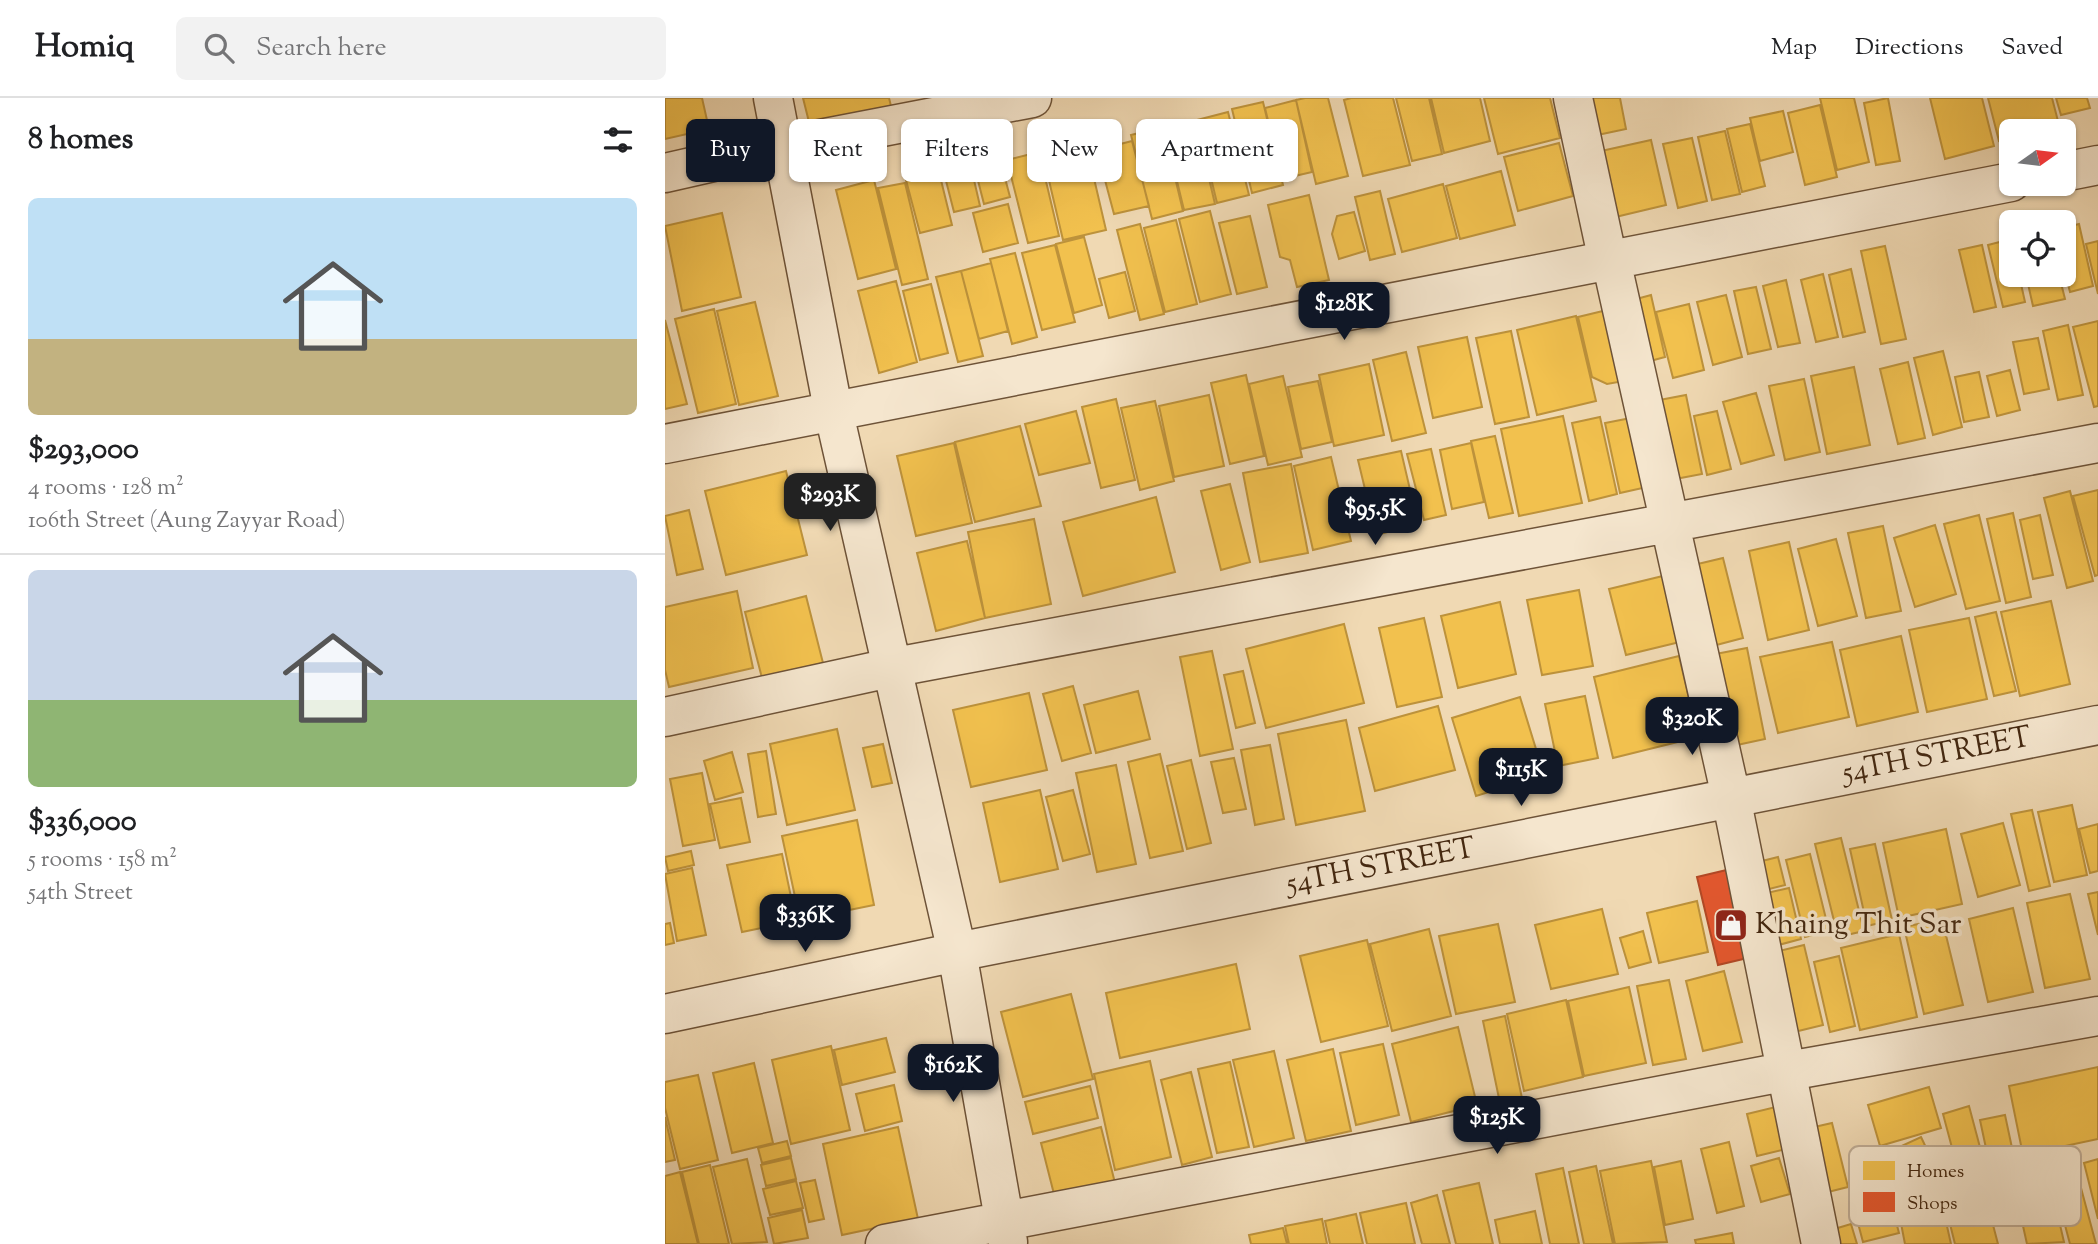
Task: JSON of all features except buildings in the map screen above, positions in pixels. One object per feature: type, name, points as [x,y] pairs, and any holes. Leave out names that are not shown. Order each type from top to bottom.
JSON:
[{"type":"street","points":[[773,98],[833,409],[957,952],[1006,1231]]},
{"type":"street","points":[[665,173],[784,146],[1032,98]]},
{"type":"street","points":[[1573,98],[1731,797],[1821,1244]]},
{"type":"street","points":[[2076,169],[2098,165]]},
{"type":"street","points":[[665,444],[833,409],[1999,184]]},
{"type":"street","points":[[665,717],[890,668],[2098,443]]},
{"type":"street","name":"54TH STREET","points":[[665,1014],[957,952],[2098,725]]},
{"type":"street","points":[[885,1244],[1006,1231],[1788,1071],[2098,1016]]},
{"type":"place","name":"Khaing Thit Sar","points":[[1731,925]]}]
